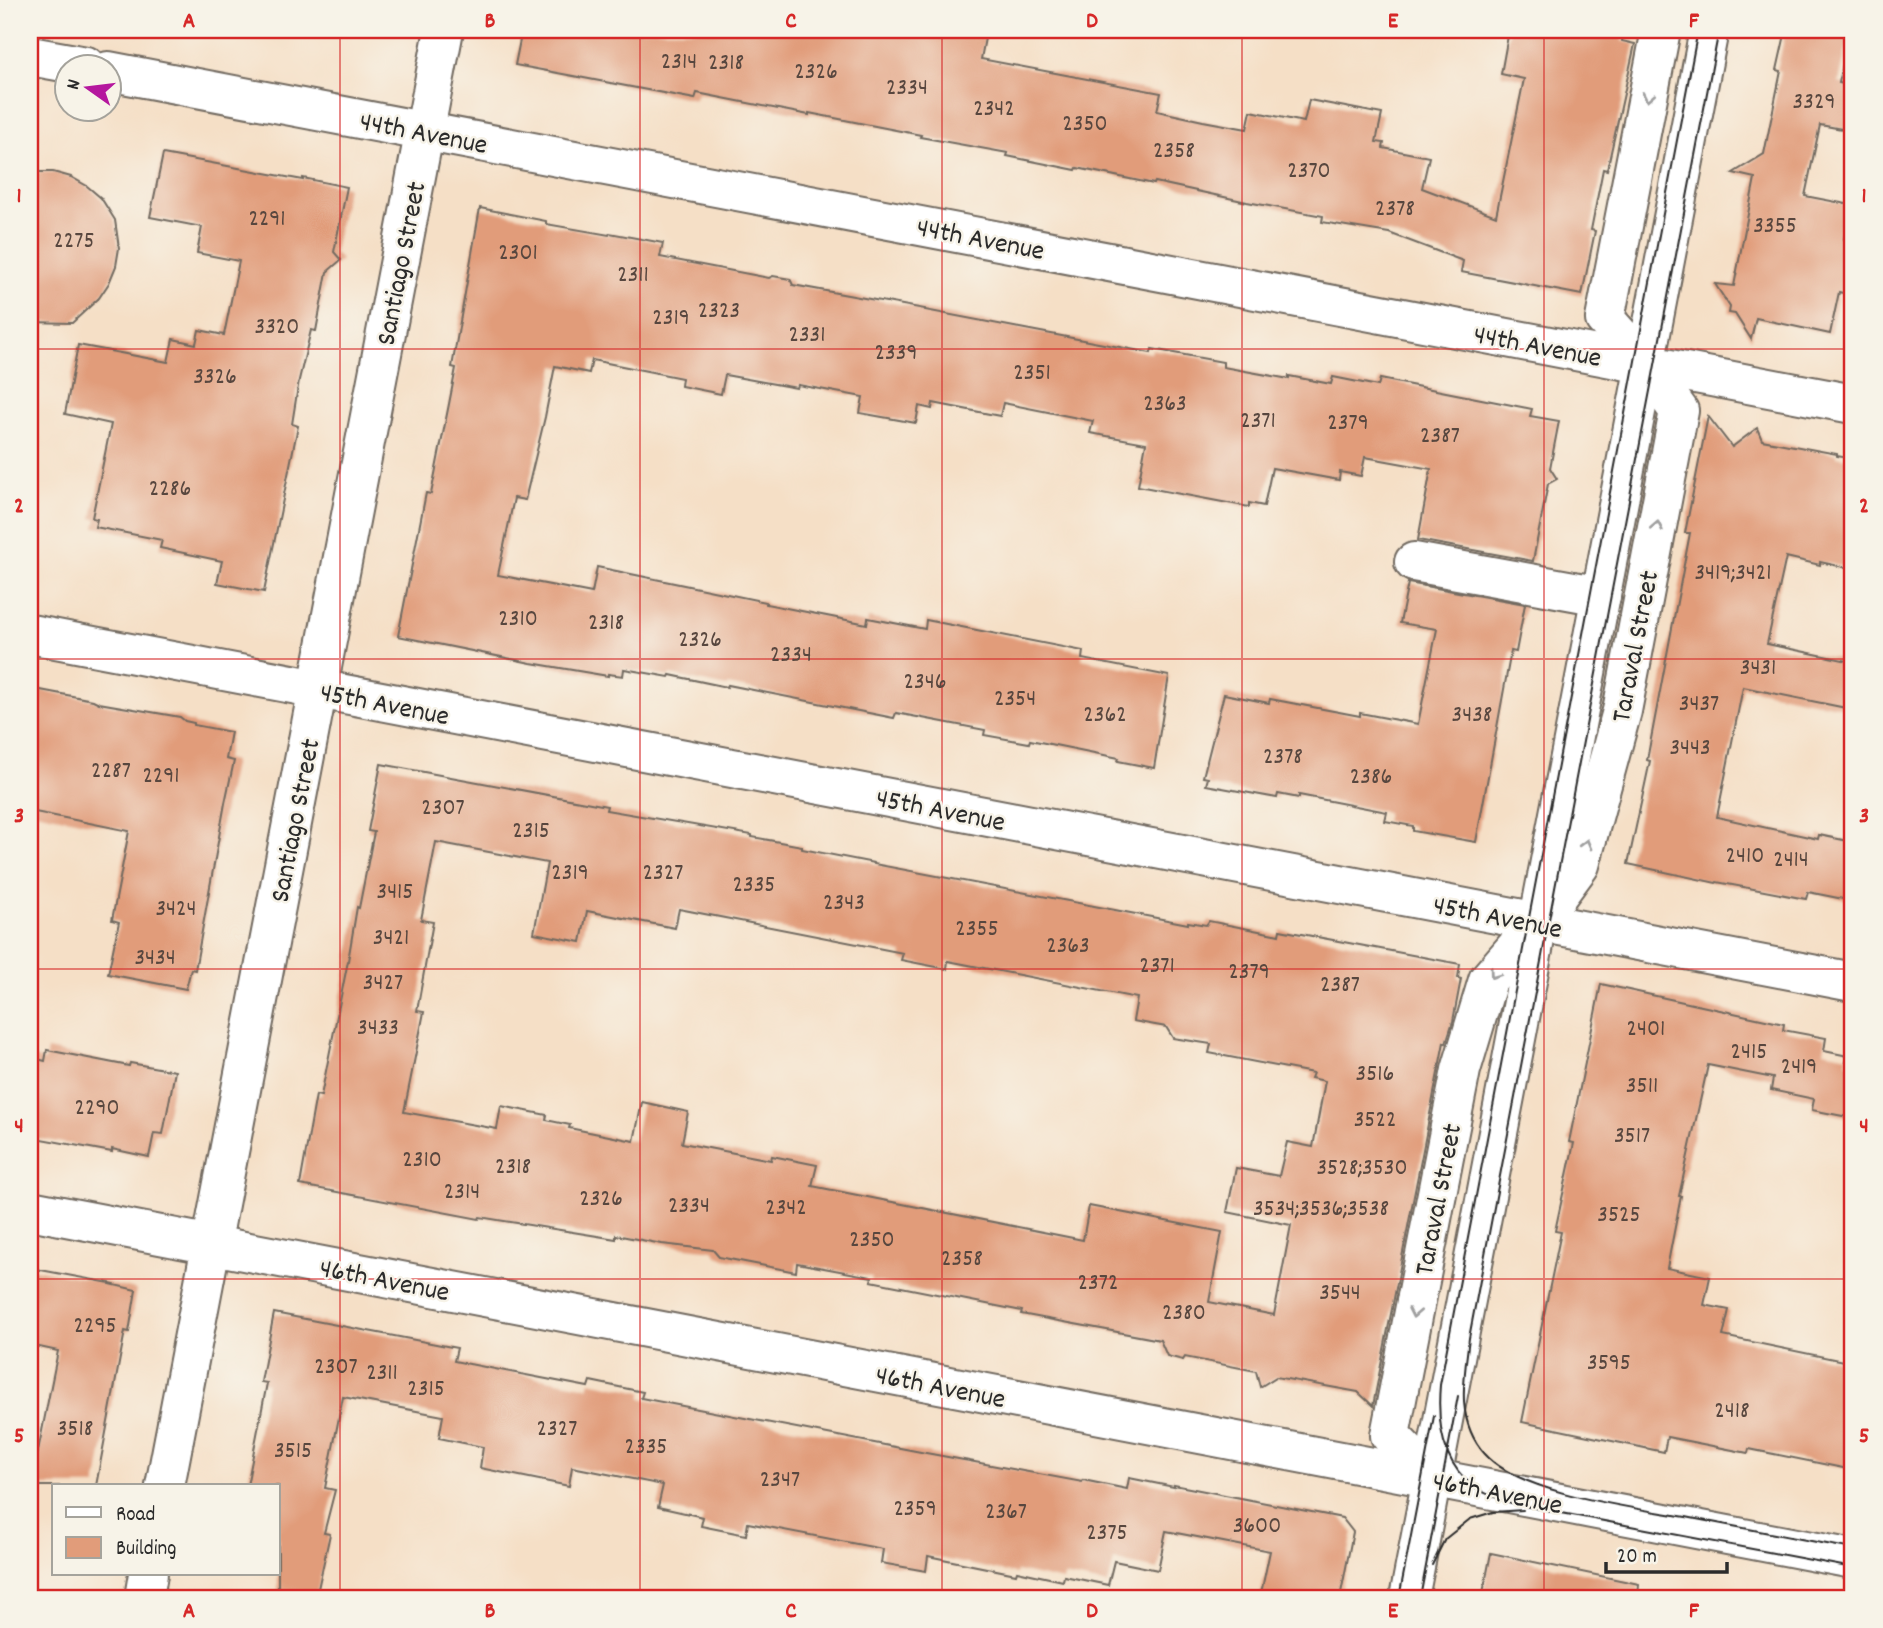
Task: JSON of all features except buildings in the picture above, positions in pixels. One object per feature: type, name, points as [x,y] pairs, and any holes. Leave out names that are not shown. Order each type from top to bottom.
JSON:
[{"type":"street","name":"Santiago Street","points":[[165,1484],[444,30]]},
{"type":"street","name":"Taraval Street","points":[[1538,922],[1580,865],[1622,711],[1679,411],[1645,364],[1605,319],[1657,30]]},
{"type":"street","name":"Taraval Street","points":[[1409,1598],[1709,30]]},
{"type":"street","points":[[30,56],[52,60]]},
{"type":"street","name":"44th Avenue","points":[[122,74],[1853,404]]},
{"type":"street","points":[[1413,562],[1601,596]]},
{"type":"street","name":"45th Avenue","points":[[30,634],[1853,982]]},
{"type":"street","name":"46th Avenue","points":[[30,1210],[1853,1559]]},
{"type":"street","points":[[144,1598],[148,1576]]},
{"type":"tram line","points":[[1698,30],[1440,1385],[1439,1413],[1443,1440],[1454,1465],[1473,1486],[1493,1497],[1514,1504],[1853,1568]]},
{"type":"tram line","points":[[1719,30],[1469,1338],[1464,1384],[1465,1413],[1475,1441],[1485,1454],[1502,1468],[1552,1490],[1612,1504],[1853,1549]]},
{"type":"tram line","points":[[1420,1598],[1458,1396]]},
{"type":"tram line","points":[[1399,1598],[1434,1416]]},
{"type":"tram line","points":[[1432,1565],[1445,1539],[1470,1519],[1493,1512],[1523,1510]]}]
